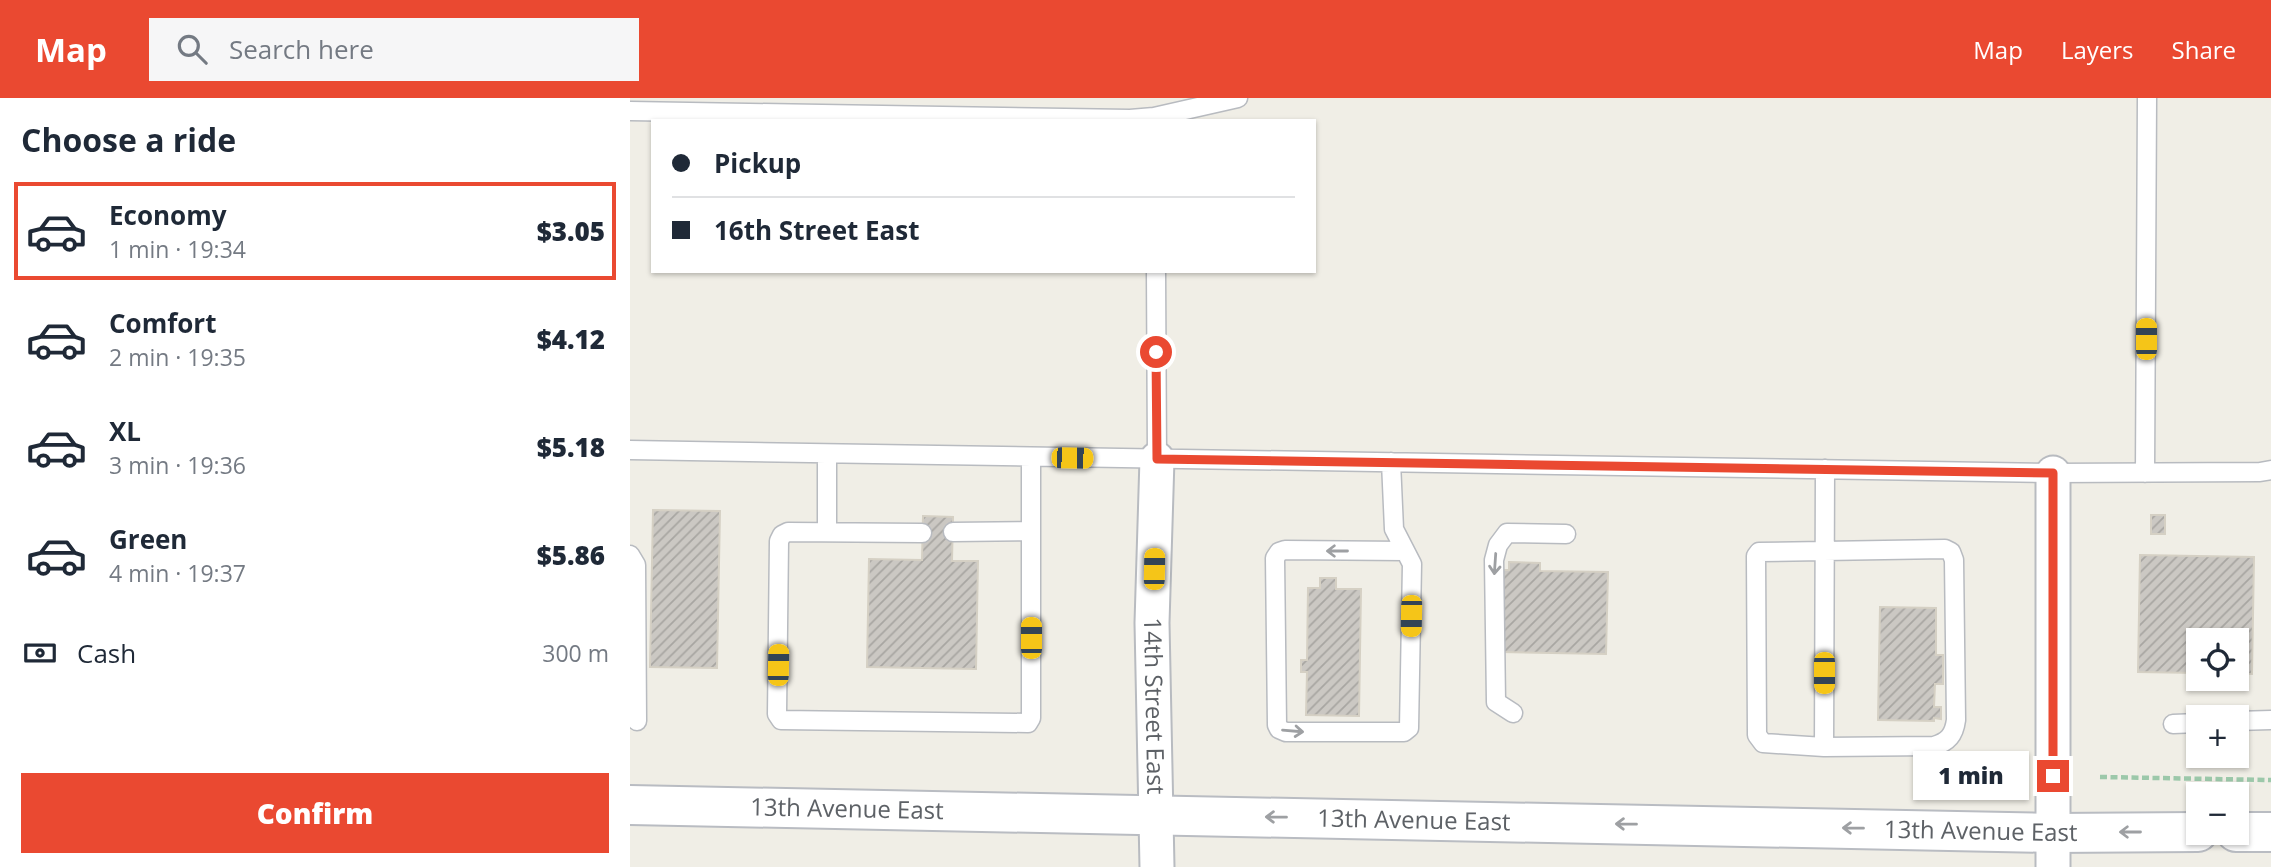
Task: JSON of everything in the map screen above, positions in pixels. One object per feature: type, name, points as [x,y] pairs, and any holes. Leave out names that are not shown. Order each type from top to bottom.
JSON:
[{"type":"main road","name":"13th Avenue East","points":[[630,805],[1156,815],[2053,850],[2186,833]]},
{"type":"main road","points":[[2249,832],[2271,832]]},
{"type":"street","name":"14th Street East","points":[[1157,459],[1152,623],[1157,867]]},
{"type":"street","points":[[2053,473],[2053,850]]},
{"type":"lane","points":[[630,111],[1154,119],[1238,98]]},
{"type":"lane","points":[[2145,473],[2147,98]]},
{"type":"lane","points":[[1156,273],[1157,459]]},
{"type":"lane","points":[[630,450],[2053,473],[2271,470]]},
{"type":"lane","points":[[827,454],[827,532]]},
{"type":"lane","points":[[922,533],[782,534],[779,541],[777,714],[781,720],[1028,723],[1031,718],[1031,457]]},
{"type":"lane","points":[[1391,462],[1394,529],[1412,564],[1409,728],[1404,732],[1286,732],[1277,725],[1275,558],[1279,552],[1285,550],[1405,551]]},
{"type":"lane","points":[[1824,747],[1825,470]]},
{"type":"lane","points":[[953,532],[1031,531]]},
{"type":"lane","points":[[1513,713],[1496,702],[1494,560],[1498,545],[1507,533],[1566,534]]},
{"type":"lane","points":[[1945,549],[1951,552],[1954,560],[1956,720],[1954,730],[1943,743],[1934,746],[1824,747],[1763,743],[1757,734],[1756,556],[1763,550],[1825,551],[1945,549]]},
{"type":"lane","points":[[630,555],[636,565],[633,574],[637,721]]},
{"type":"lane","points":[[2249,721],[2271,720]]},
{"type":"lane","points":[[2173,724],[2186,723]]},
{"type":"path","points":[[2099,777],[2271,780]]},
{"type":"building","points":[[653,510],[720,511],[717,668],[650,667]]},
{"type":"building","points":[[2151,515],[2165,515],[2165,534],[2151,534]]},
{"type":"building","points":[[923,516],[953,517],[952,561],[978,561],[976,669],[867,667],[869,559],[922,560]]},
{"type":"building","points":[[2140,555],[2254,557],[2252,674],[2249,674],[2249,628],[2186,628],[2186,673],[2138,672]]},
{"type":"building","points":[[1509,562],[1540,563],[1540,571],[1608,572],[1606,654],[1501,652],[1503,570],[1509,570]]},
{"type":"building","points":[[1320,578],[1336,578],[1336,589],[1361,589],[1359,716],[1306,715],[1307,672],[1301,672],[1301,660],[1307,660],[1308,588],[1320,588]]},
{"type":"building","points":[[1880,607],[1936,608],[1936,655],[1943,655],[1943,684],[1935,684],[1934,707],[1941,707],[1941,719],[1878,720]]},
{"type":"route","points":[[1156,352],[1157,459],[2053,473],[2053,776]]}]
